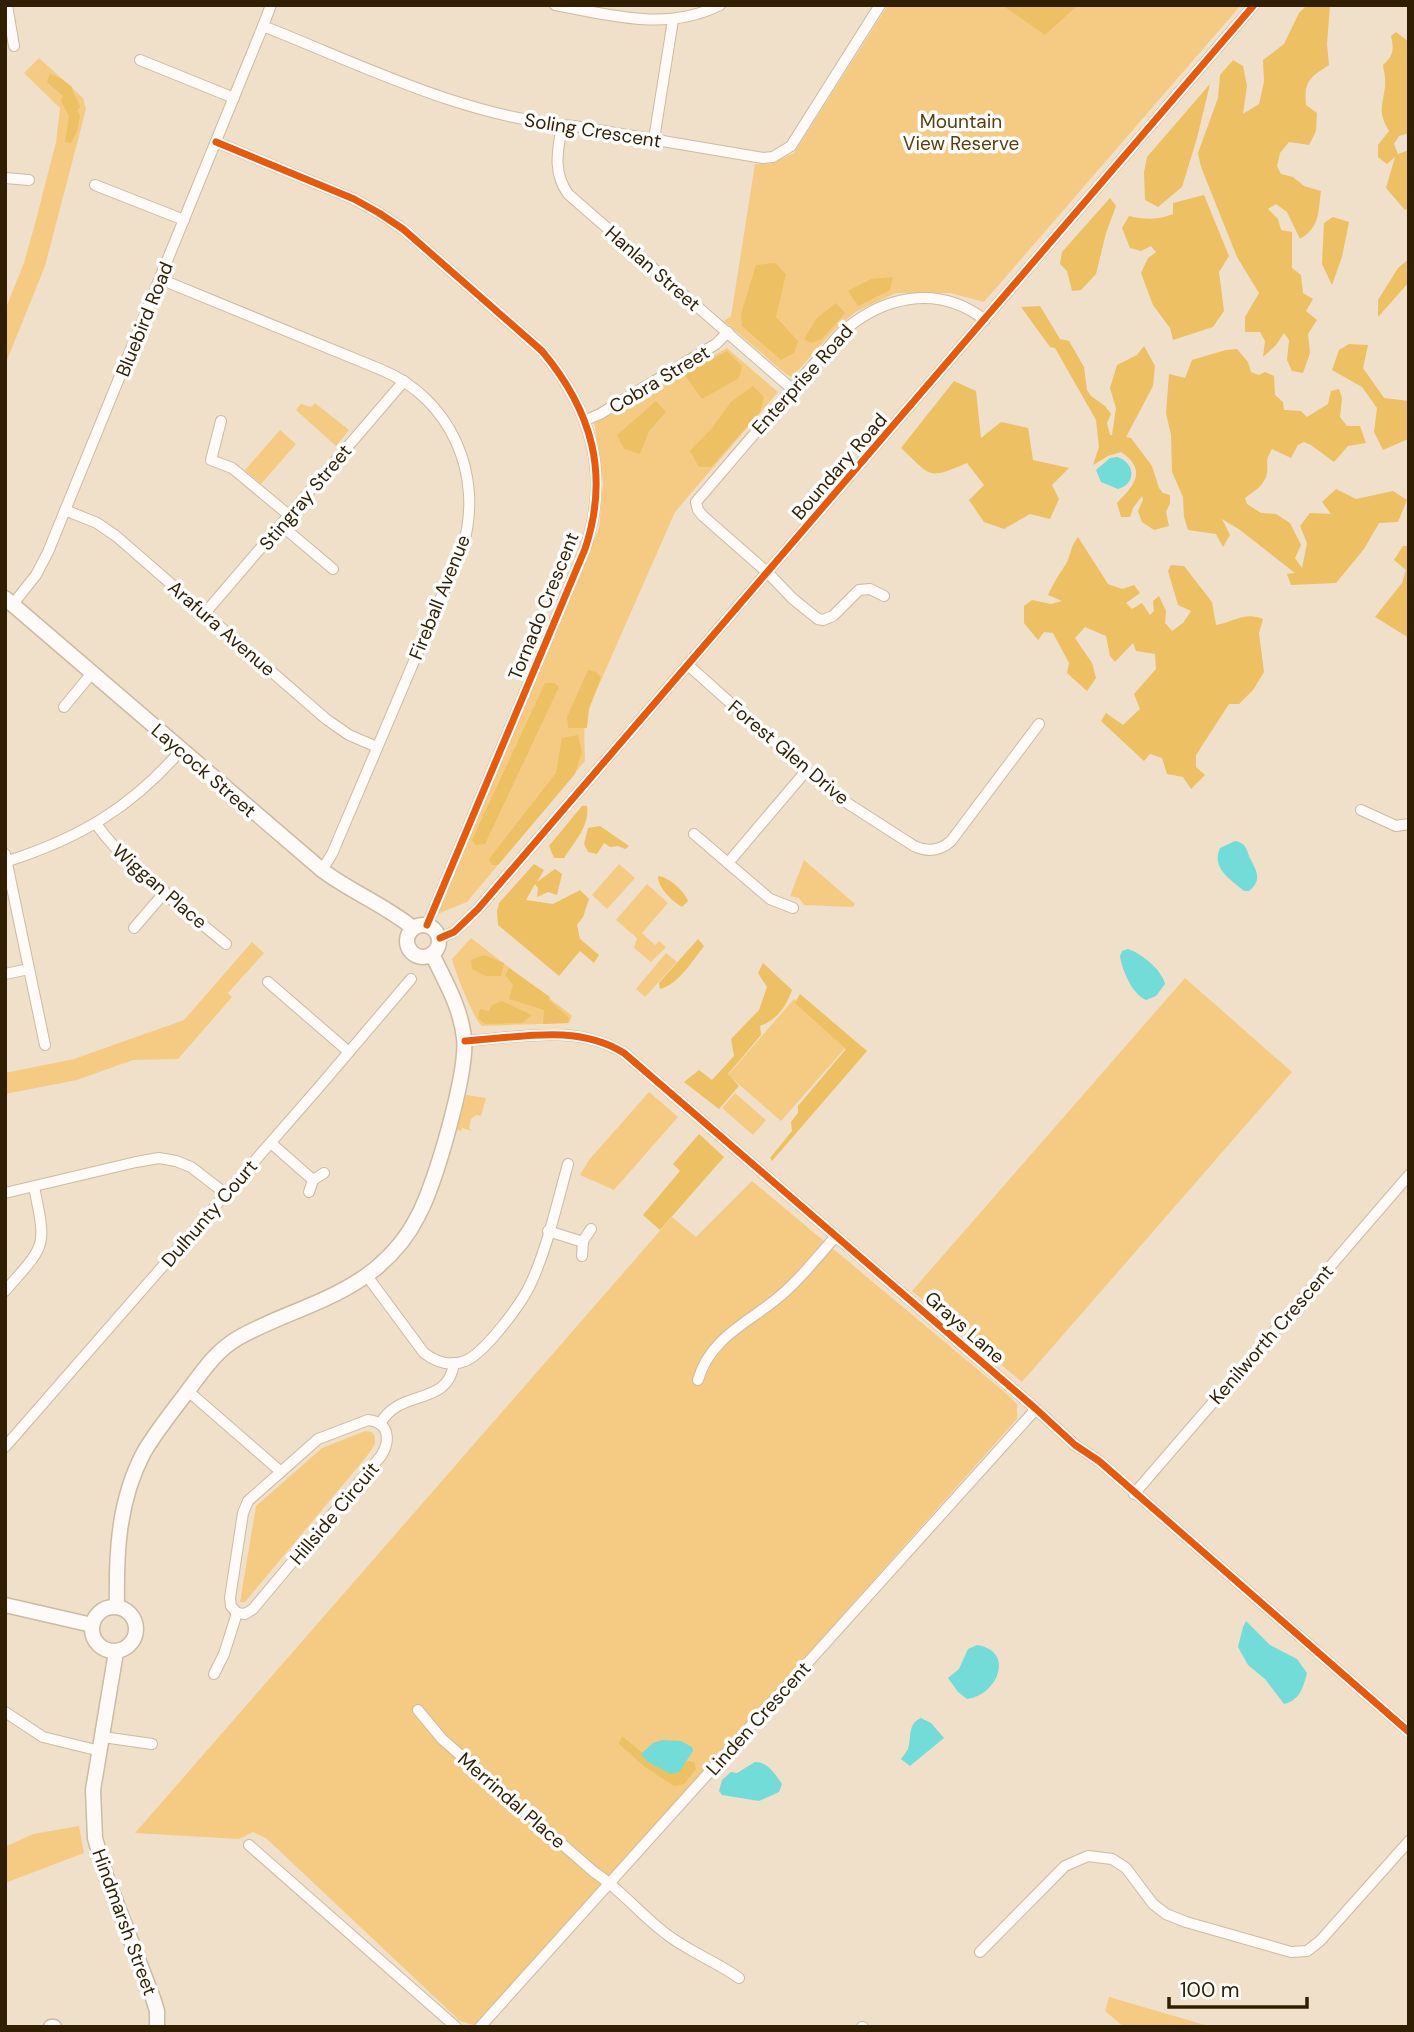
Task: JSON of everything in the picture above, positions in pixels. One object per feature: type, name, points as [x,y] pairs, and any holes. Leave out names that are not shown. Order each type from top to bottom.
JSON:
[{"type":"street","points":[[7,5],[14,46]]},
{"type":"street","points":[[263,26],[271,5]]},
{"type":"street","points":[[555,5],[636,19],[673,20],[720,5]]},
{"type":"street","name":"Soling Crescent","points":[[263,26],[468,107],[763,158],[782,153],[791,146],[880,5]]},
{"type":"street","name":"Boundary Road","points":[[440,939],[454,932],[469,918],[1254,5]]},
{"type":"street","points":[[653,139],[673,20]]},
{"type":"street","name":"Bluebird Road","points":[[9,601],[42,565],[263,26]]},
{"type":"street","points":[[140,60],[234,98]]},
{"type":"street","name":"Hanlan Street","points":[[562,125],[556,164],[560,180],[568,194],[792,389]]},
{"type":"street","name":"Tornado Crescent","points":[[216,142],[354,199],[403,229],[542,351],[559,371],[586,421],[596,465],[596,502],[585,549],[420,927]]},
{"type":"street","points":[[5,178],[29,180]]},
{"type":"street","points":[[95,185],[184,220]]},
{"type":"street","name":"Fireball Avenue","points":[[160,279],[382,369],[404,381],[434,407],[456,440],[466,467],[470,510],[459,555],[332,854],[322,870]]},
{"type":"street","name":"Enterprise Road","points":[[768,573],[703,516],[696,502],[701,495],[849,325],[866,313],[906,300],[941,299],[968,308],[985,320]]},
{"type":"street","name":"Cobra Street","points":[[586,421],[716,344],[728,332]]},
{"type":"street","name":"Stingray Street","points":[[205,613],[404,381]]},
{"type":"street","points":[[221,421],[211,460],[239,472],[289,516]]},
{"type":"street","name":"Arafura Avenue","points":[[65,510],[97,523],[116,536],[326,719],[349,735],[377,747]]},
{"type":"street","points":[[282,526],[333,569]]},
{"type":"street","points":[[768,573],[793,599],[821,620],[833,616],[859,590],[870,589],[884,596]]},
{"type":"street","name":"Laycock Street","points":[[9,601],[322,870],[338,882],[420,927]]},
{"type":"street","name":"Forest Glen Drive","points":[[688,666],[835,795],[914,846],[925,850],[947,845],[1039,724]]},
{"type":"street","points":[[64,707],[92,673]]},
{"type":"street","points":[[45,1045],[6,857],[52,846],[96,824],[144,788],[181,750]]},
{"type":"street","points":[[728,863],[806,771]]},
{"type":"street","points":[[1361,810],[1396,826],[1409,824]]},
{"type":"street","name":"Wiggan Place","points":[[96,824],[114,847],[226,944]]},
{"type":"street","points":[[694,834],[770,899],[793,908]]},
{"type":"street","points":[[134,928],[165,892]]},
{"type":"street","points":[[420,927],[435,929],[440,939],[432,954],[416,955],[409,948],[408,937],[420,927]]},
{"type":"street","points":[[117,1607],[118,1539],[127,1494],[146,1450],[211,1360],[232,1342],[344,1290],[367,1276],[397,1248],[415,1223],[432,1182],[460,1083],[465,1041],[460,1016],[432,954]]},
{"type":"street","points":[[5,974],[29,969]]},
{"type":"street","name":"Dulhunty Court","points":[[5,1447],[271,1143],[411,978]]},
{"type":"street","points":[[268,982],[349,1052]]},
{"type":"street","name":"Grays Lane","points":[[465,1041],[576,1035],[613,1046],[645,1070],[1075,1445],[1099,1461],[1409,1732]]},
{"type":"street","points":[[271,1143],[313,1180]]},
{"type":"street","points":[[5,1192],[159,1158],[191,1167],[226,1194]]},
{"type":"street","points":[[367,1276],[424,1353],[434,1360],[464,1362],[475,1355],[519,1305],[532,1282],[569,1164]]},
{"type":"street","points":[[309,1192],[313,1180],[324,1173]]},
{"type":"street","name":"Kenilworth Crescent","points":[[1134,1494],[1409,1175]]},
{"type":"street","points":[[5,1291],[32,1260],[41,1244],[42,1227],[34,1187]]},
{"type":"street","points":[[582,1256],[583,1242],[591,1229]]},
{"type":"street","points":[[548,1231],[583,1242]]},
{"type":"street","points":[[698,1380],[704,1363],[721,1341],[780,1297],[836,1236]]},
{"type":"street","points":[[214,1674],[224,1654],[237,1613],[231,1606],[230,1598],[243,1513],[251,1496],[313,1442],[368,1420],[380,1424],[394,1408],[445,1386],[451,1379],[454,1363]]},
{"type":"street","points":[[188,1391],[280,1471]]},
{"type":"street","name":"Linden Crescent","points":[[480,2027],[1036,1409]]},
{"type":"street","name":"Hillside Circuit","points":[[237,1613],[245,1614],[253,1609],[375,1466],[388,1440],[387,1431],[380,1424]]},
{"type":"street","points":[[5,1605],[92,1625]]},
{"type":"street","points":[[110,1607],[117,1607],[124,1609],[134,1619],[136,1633],[129,1646],[116,1651],[101,1647],[92,1633],[92,1625],[98,1613],[110,1607]]},
{"type":"street","name":"Hindmarsh Street","points":[[116,1651],[92,1800],[95,1838],[106,1876],[153,1998],[157,2011],[156,2027]]},
{"type":"street","name":"Merrindal Place","points":[[418,1710],[442,1739],[594,1871],[611,1882],[660,1930],[739,1978]]},
{"type":"street","points":[[5,1712],[43,1737],[101,1744],[152,1744]]},
{"type":"street","points":[[980,1952],[1065,1866],[1082,1857],[1095,1856],[1112,1858],[1122,1864],[1153,1904],[1173,1917],[1291,1952],[1308,1950],[1320,1941],[1409,1841]]},
{"type":"street","points":[[249,1845],[456,2027]]},
{"type":"green space","name":"Mountain View Reserve","points":[[888,5],[1241,5],[984,302],[950,293],[896,293],[857,311],[835,329],[792,377],[724,321],[731,316],[755,164],[770,164],[794,153]]},
{"type":"green space","points":[[39,58],[83,98],[86,109],[45,266],[5,365],[5,310],[24,263],[36,220],[56,142],[60,108],[24,73]]},
{"type":"green space","points":[[727,348],[778,392],[675,512],[584,719],[585,761],[467,902],[437,914],[599,528],[603,483],[594,421]]},
{"type":"green space","points":[[315,403],[349,430],[336,446],[296,410],[301,404],[311,407]]},
{"type":"green space","points":[[280,430],[296,444],[261,484],[245,470]]},
{"type":"green space","points":[[804,860],[855,904],[853,907],[804,905],[799,898],[790,896]]},
{"type":"green space","points":[[619,864],[635,878],[607,909],[592,895]]},
{"type":"green space","points":[[647,884],[668,903],[642,933],[655,945],[659,941],[666,947],[651,962],[634,948],[637,938],[616,920]]},
{"type":"green space","points":[[471,938],[570,1014],[572,1016],[569,1023],[482,1026],[470,1006],[452,959]]},
{"type":"green space","points":[[252,942],[264,953],[228,993],[232,997],[178,1059],[133,1060],[77,1080],[5,1094],[5,1073],[74,1059],[184,1020]]},
{"type":"green space","points":[[666,953],[677,962],[645,997],[636,989]]},
{"type":"green space","points":[[1185,978],[1292,1072],[1022,1382],[912,1291]]},
{"type":"green space","points":[[794,999],[847,1046],[781,1121],[728,1075]]},
{"type":"green space","points":[[649,1092],[678,1117],[614,1190],[580,1175],[589,1160]]},
{"type":"green space","points":[[735,1093],[766,1120],[753,1135],[722,1108]]},
{"type":"green space","points":[[466,1095],[486,1098],[481,1116],[476,1115],[471,1119],[469,1128],[472,1131],[462,1128],[461,1131],[457,1130]]},
{"type":"green space","points":[[752,1181],[1007,1394],[1017,1404],[1017,1419],[482,2020],[473,2025],[460,2021],[267,1839],[253,1832],[239,1839],[135,1833],[672,1217],[696,1237]]},
{"type":"green space","points":[[365,1431],[372,1432],[375,1437],[375,1444],[367,1456],[245,1602],[240,1602],[256,1506],[322,1448]]},
{"type":"green space","points":[[79,1826],[84,1853],[5,1883],[5,1847],[33,1834]]},
{"type":"green space","points":[[1109,1997],[1212,2027],[1124,2027],[1105,2011]]},
{"type":"shaded area","points":[[1002,5],[1078,5],[1045,35]]},
{"type":"shaded area","points":[[1307,5],[1330,5],[1327,44],[1329,65],[1312,77],[1307,85],[1306,105],[1317,113],[1316,131],[1309,145],[1289,142],[1280,153],[1277,166],[1281,174],[1321,191],[1318,213],[1311,230],[1300,239],[1287,212],[1276,204],[1268,209],[1278,219],[1281,230],[1292,232],[1292,268],[1301,275],[1303,293],[1313,299],[1306,311],[1317,320],[1308,334],[1310,353],[1303,373],[1292,371],[1287,360],[1289,340],[1284,333],[1263,357],[1265,341],[1260,332],[1245,332],[1245,317],[1259,293],[1237,257],[1201,167],[1198,153],[1218,98],[1220,75],[1233,60],[1243,66],[1247,86],[1243,114],[1259,104],[1264,82],[1263,60],[1284,44],[1299,13]]},
{"type":"shaded area","points":[[1396,32],[1409,42],[1409,133],[1399,136],[1394,144],[1398,154],[1409,150],[1409,208],[1405,210],[1386,188],[1395,157],[1387,164],[1378,157],[1378,145],[1389,131],[1382,114],[1385,84],[1383,65],[1391,55],[1391,36]]},
{"type":"shaded area","points":[[50,74],[72,87],[80,107],[77,111],[80,116],[77,131],[71,143],[65,142],[69,116],[61,101],[63,96],[47,82]]},
{"type":"shaded area","points":[[1210,84],[1182,187],[1158,207],[1145,200],[1144,172],[1147,157]]},
{"type":"shaded area","points":[[1204,195],[1229,256],[1219,272],[1224,311],[1213,327],[1173,340],[1170,328],[1153,305],[1141,273],[1148,258],[1156,252],[1151,246],[1141,251],[1130,248],[1122,228],[1129,216],[1151,219],[1167,216],[1173,214],[1173,203]]},
{"type":"shaded area","points":[[1110,198],[1116,206],[1096,274],[1081,290],[1072,291],[1067,271],[1060,264],[1062,252]]},
{"type":"shaded area","points":[[1333,217],[1349,222],[1342,257],[1332,285],[1322,264],[1324,223]]},
{"type":"shaded area","points":[[1409,259],[1409,282],[1378,317],[1378,300],[1398,268]]},
{"type":"shaded area","points":[[775,263],[786,274],[776,317],[798,341],[794,353],[781,360],[742,326],[741,314],[756,265]]},
{"type":"shaded area","points":[[893,277],[890,290],[858,306],[848,291],[871,279]]},
{"type":"shaded area","points":[[836,303],[845,313],[822,339],[811,343],[804,339],[817,318]]},
{"type":"shaded area","points":[[1040,306],[1060,339],[1069,341],[1084,367],[1087,390],[1111,414],[1107,423],[1110,435],[1116,408],[1110,388],[1117,365],[1137,355],[1144,346],[1155,366],[1153,386],[1126,437],[1131,438],[1152,466],[1159,488],[1170,495],[1166,512],[1169,526],[1154,530],[1142,522],[1138,511],[1142,496],[1130,517],[1121,517],[1117,503],[1133,484],[1136,472],[1134,465],[1121,452],[1093,465],[1099,447],[1096,420],[1055,348],[1050,347],[1021,307]]},
{"type":"shaded area","points":[[1349,344],[1368,345],[1363,368],[1384,398],[1409,401],[1408,439],[1383,450],[1374,432],[1377,408],[1362,387],[1332,370],[1339,350]]},
{"type":"shaded area","points":[[1237,349],[1248,362],[1251,372],[1259,375],[1265,372],[1274,376],[1275,395],[1283,402],[1284,410],[1301,411],[1307,417],[1328,404],[1331,391],[1339,389],[1342,398],[1340,417],[1347,426],[1360,426],[1366,443],[1348,446],[1334,462],[1304,442],[1298,445],[1291,458],[1272,449],[1264,481],[1245,498],[1247,504],[1261,513],[1276,514],[1290,523],[1301,545],[1295,558],[1302,568],[1307,543],[1300,526],[1310,513],[1331,514],[1322,502],[1336,489],[1356,499],[1393,491],[1407,500],[1398,522],[1379,523],[1364,549],[1336,583],[1291,585],[1287,574],[1295,573],[1222,519],[1230,535],[1223,547],[1216,534],[1188,530],[1183,497],[1172,472],[1171,435],[1166,413],[1169,374],[1185,378],[1192,360]]},
{"type":"shaded area","points":[[727,351],[742,366],[739,378],[702,399],[684,374]]},
{"type":"shaded area","points":[[954,381],[976,391],[981,438],[1001,422],[1028,428],[1033,460],[1069,468],[1052,485],[1059,499],[1050,519],[1030,514],[1004,529],[984,522],[969,500],[984,485],[967,463],[944,472],[931,473],[901,448]]},
{"type":"shaded area","points":[[753,386],[764,397],[760,412],[711,467],[699,467],[690,451],[712,428],[731,402]]},
{"type":"shaded area","points":[[656,401],[666,412],[649,431],[640,454],[624,449],[617,435]]},
{"type":"shaded area","points":[[1078,537],[1108,584],[1122,589],[1134,585],[1140,593],[1126,603],[1132,609],[1142,603],[1150,615],[1154,611],[1153,601],[1159,596],[1166,611],[1165,623],[1172,631],[1183,623],[1191,611],[1178,605],[1168,571],[1171,565],[1184,566],[1212,602],[1216,625],[1251,616],[1263,619],[1259,633],[1264,672],[1253,690],[1239,704],[1229,704],[1196,755],[1196,767],[1205,775],[1191,789],[1183,777],[1167,774],[1162,758],[1150,754],[1144,761],[1101,721],[1106,713],[1123,725],[1140,709],[1134,694],[1156,669],[1155,654],[1136,651],[1133,643],[1115,662],[1110,656],[1106,636],[1085,627],[1075,638],[1092,663],[1096,678],[1087,691],[1067,673],[1069,663],[1053,633],[1044,632],[1038,640],[1024,623],[1024,606],[1032,600],[1051,604],[1062,601],[1048,595]]},
{"type":"shaded area","points":[[1403,546],[1409,546],[1409,638],[1375,617],[1402,583],[1406,570],[1394,560]]},
{"type":"shaded area","points":[[588,670],[601,677],[589,709],[587,728],[568,728],[567,717]]},
{"type":"shaded area","points":[[545,683],[554,683],[559,687],[485,844],[476,845],[472,840]]},
{"type":"shaded area","points":[[578,735],[582,752],[575,774],[498,865],[492,865],[489,859],[556,773],[562,738]]},
{"type":"shaded area","points":[[582,806],[587,806],[587,813],[580,834],[564,858],[554,858],[549,846]]},
{"type":"shaded area","points":[[600,826],[629,846],[625,849],[610,847],[604,843],[597,854],[588,852],[584,844],[588,828]]},
{"type":"shaded area","points":[[534,864],[544,870],[537,882],[555,869],[562,874],[557,895],[548,892],[537,897],[538,888],[535,884],[526,900],[553,904],[580,890],[589,899],[577,925],[580,939],[599,955],[594,963],[580,951],[559,976],[498,925],[499,903]]},
{"type":"shaded area","points":[[658,876],[671,882],[683,893],[688,901],[682,907],[666,893]]},
{"type":"shaded area","points":[[698,939],[704,946],[690,965],[673,983],[660,989],[659,983]]},
{"type":"shaded area","points":[[484,955],[504,963],[501,976],[486,976],[472,969],[471,960]]},
{"type":"shaded area","points":[[763,963],[792,990],[780,1012],[760,1026],[761,1035],[728,1074],[739,1086],[719,1109],[684,1082],[699,1070],[712,1080],[734,1056],[731,1039],[759,1010],[767,987],[758,973]]},
{"type":"shaded area","points":[[509,968],[550,997],[549,1000],[569,1018],[568,1023],[543,1024],[544,1010],[509,999],[513,985],[505,975]]},
{"type":"shaded area","points":[[800,994],[867,1051],[772,1161],[770,1158],[792,1131],[791,1122],[798,1113],[798,1106],[846,1049],[795,1003]]},
{"type":"shaded area","points":[[502,1001],[532,1015],[522,1023],[485,1024],[478,1018],[480,1009],[489,1011],[492,1005]]},
{"type":"shaded area","points":[[699,1134],[724,1157],[660,1230],[643,1215],[680,1171],[673,1164]]},
{"type":"shaded area","points":[[622,1736],[651,1760],[676,1771],[687,1761],[694,1762],[696,1769],[684,1784],[674,1786],[645,1767],[619,1744]]},
{"type":"water","points":[[1117,457],[1127,463],[1131,473],[1128,483],[1118,489],[1101,482],[1096,470],[1110,458]]},
{"type":"water","points":[[1235,841],[1245,846],[1256,870],[1256,882],[1249,891],[1244,891],[1228,877],[1218,861],[1220,848]]},
{"type":"water","points":[[1128,949],[1139,954],[1160,973],[1165,984],[1156,996],[1146,1000],[1132,987],[1120,956],[1122,951]]},
{"type":"water","points":[[1246,1621],[1270,1645],[1297,1659],[1307,1673],[1300,1693],[1294,1700],[1284,1704],[1265,1679],[1248,1665],[1238,1647]]},
{"type":"water","points":[[977,1645],[989,1649],[996,1656],[998,1673],[987,1690],[967,1699],[948,1678],[959,1669],[968,1649]]},
{"type":"water","points":[[921,1718],[931,1723],[944,1738],[910,1766],[901,1759],[908,1749],[912,1727]]},
{"type":"water","points":[[662,1740],[681,1741],[692,1747],[693,1751],[679,1772],[671,1774],[648,1762],[641,1754],[653,1743]]},
{"type":"water","points":[[755,1762],[764,1764],[774,1773],[782,1784],[779,1792],[759,1801],[722,1795],[719,1791],[722,1780],[731,1772],[737,1773]]},
{"type":"cycle path","points":[[440,938],[454,932],[478,909],[1254,5]]},
{"type":"cycle path","points":[[216,142],[354,199],[403,229],[542,351],[573,397],[592,444],[596,495],[585,549],[427,925]]},
{"type":"cycle path","points":[[465,1041],[567,1035],[606,1044],[624,1053],[1075,1445],[1099,1461],[1409,1732]]}]
